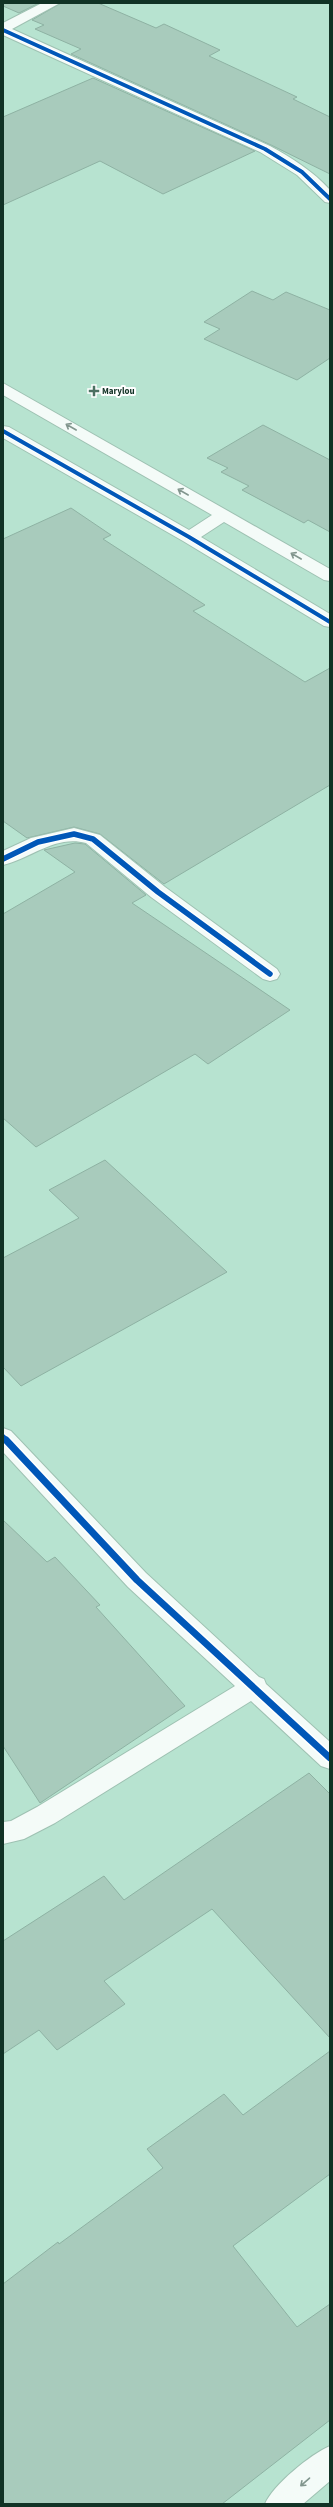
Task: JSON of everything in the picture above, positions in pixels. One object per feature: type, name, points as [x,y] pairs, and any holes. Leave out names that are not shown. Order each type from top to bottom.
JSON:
[{"type":"street","points":[[3,29],[53,3]]},
{"type":"street","points":[[3,29],[73,60],[282,160],[323,188],[330,199]]},
{"type":"street","points":[[3,388],[330,576]]},
{"type":"street","points":[[3,431],[189,537],[330,622]]},
{"type":"street","points":[[189,537],[224,515]]},
{"type":"street","points":[[3,859],[38,842],[74,834],[94,839],[158,892],[270,974]]},
{"type":"street","points":[[3,1437],[137,1580],[255,1686],[330,1758]]},
{"type":"street","points":[[3,1833],[15,1831],[46,1815],[255,1686]]},
{"type":"street","points":[[280,2504],[330,2460]]},
{"type":"building","points":[[3,3],[39,3],[19,13],[3,6]]},
{"type":"building","points":[[61,3],[98,3],[156,28],[164,24],[220,50],[209,56],[297,97],[293,99],[330,117],[330,174],[271,145],[71,54],[81,49],[35,29],[44,25],[32,20]]},
{"type":"building","points":[[93,78],[255,151],[163,194],[100,161],[3,205],[3,117]]},
{"type":"building","points":[[252,291],[273,300],[286,292],[330,310],[330,358],[297,380],[204,339],[220,329],[204,322]]},
{"type":"building","points":[[263,425],[330,460],[330,532],[308,520],[304,523],[242,490],[249,486],[221,472],[228,468],[207,458]]},
{"type":"building","points":[[71,508],[111,535],[103,539],[205,605],[193,611],[305,682],[330,668],[330,785],[164,884],[100,834],[74,827],[27,838],[3,821],[3,539]]},
{"type":"building","points":[[75,843],[85,844],[146,895],[132,903],[290,1010],[208,1064],[195,1054],[36,1147],[3,1118],[3,914],[75,872],[44,850]]},
{"type":"building","points":[[105,1160],[227,1272],[21,1386],[3,1367],[3,1258],[79,1218],[49,1190]]},
{"type":"building","points":[[3,1520],[47,1562],[55,1557],[100,1605],[96,1607],[185,1706],[40,1803],[3,1746]]},
{"type":"building","points":[[309,1773],[330,1794],[330,2038],[212,1909],[104,1981],[125,2004],[57,2050],[39,2030],[3,2054],[3,1941],[104,1876],[124,1900]]},
{"type":"building","points":[[330,2051],[330,2174],[233,2246],[297,2327],[330,2304],[330,2420],[222,2504],[3,2504],[3,2284],[58,2242],[59,2244],[163,2168],[147,2149],[224,2094],[243,2115]]},
{"type":"cycle path","points":[[3,30],[265,149],[302,172],[318,185],[330,199]]},
{"type":"cycle path","points":[[3,431],[189,537],[330,622]]},
{"type":"cycle path","points":[[3,859],[38,842],[74,834],[93,839],[158,892],[270,974]]},
{"type":"cycle path","points":[[3,1437],[137,1580],[330,1758]]},
{"type":"place","name":"Marylou","points":[[94,391]]}]
